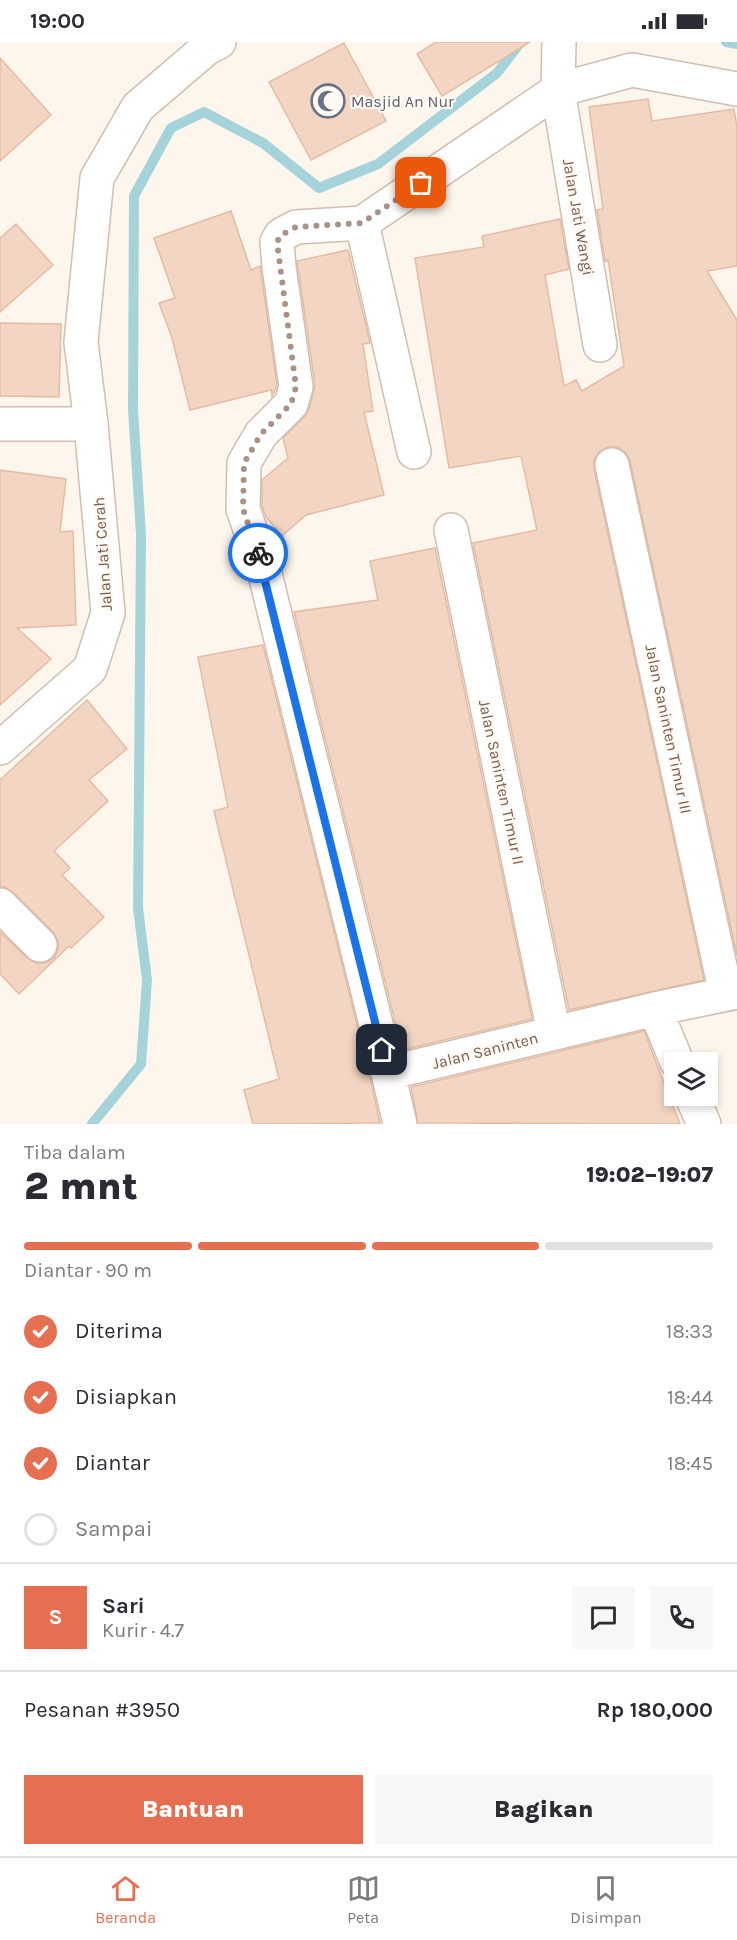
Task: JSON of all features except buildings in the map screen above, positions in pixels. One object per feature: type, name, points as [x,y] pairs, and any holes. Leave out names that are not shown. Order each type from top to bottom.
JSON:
[{"type":"street","name":"Jalan Jati Cerah","points":[[0,748],[90,669],[108,613],[92,424],[81,342],[97,178],[138,107],[207,48],[219,42]]},
{"type":"street","name":"Jalan Jati Wangi","points":[[559,42],[557,82],[600,345]]},
{"type":"street","points":[[400,1124],[263,566],[243,509],[244,463],[261,434],[291,404],[296,387],[277,242],[281,235],[296,227],[362,223],[557,82],[632,70],[737,89]]},
{"type":"street","points":[[362,223],[414,452]]},
{"type":"street","points":[[0,424],[92,424]]},
{"type":"street","name":"Jalan Saninten Timur III","points":[[612,465],[731,993]]},
{"type":"street","name":"Jalan Saninten Timur II","points":[[451,530],[554,1033]]},
{"type":"street","points":[[0,905],[40,945]]},
{"type":"street","name":"Jalan Saninten","points":[[388,1073],[731,993]]},
{"type":"street","points":[[655,1009],[673,1052]]},
{"type":"street","points":[[697,1106],[704,1124]]},
{"type":"waterway","points":[[92,1124],[141,1064],[147,980],[138,908],[141,535],[133,409],[134,196],[171,128],[204,112],[263,143],[319,188],[378,164],[497,73],[521,42]]},
{"type":"waterway","points":[[726,42],[737,44]]},
{"type":"way so far","points":[[258,553],[243,509],[244,463],[261,434],[291,404],[296,387],[277,242],[281,235],[296,227],[362,223],[421,183]]},
{"type":"place","name":"Masjid An Nur","points":[[328,101]]},
{"type":"route","points":[[258,553],[382,1050]]}]
